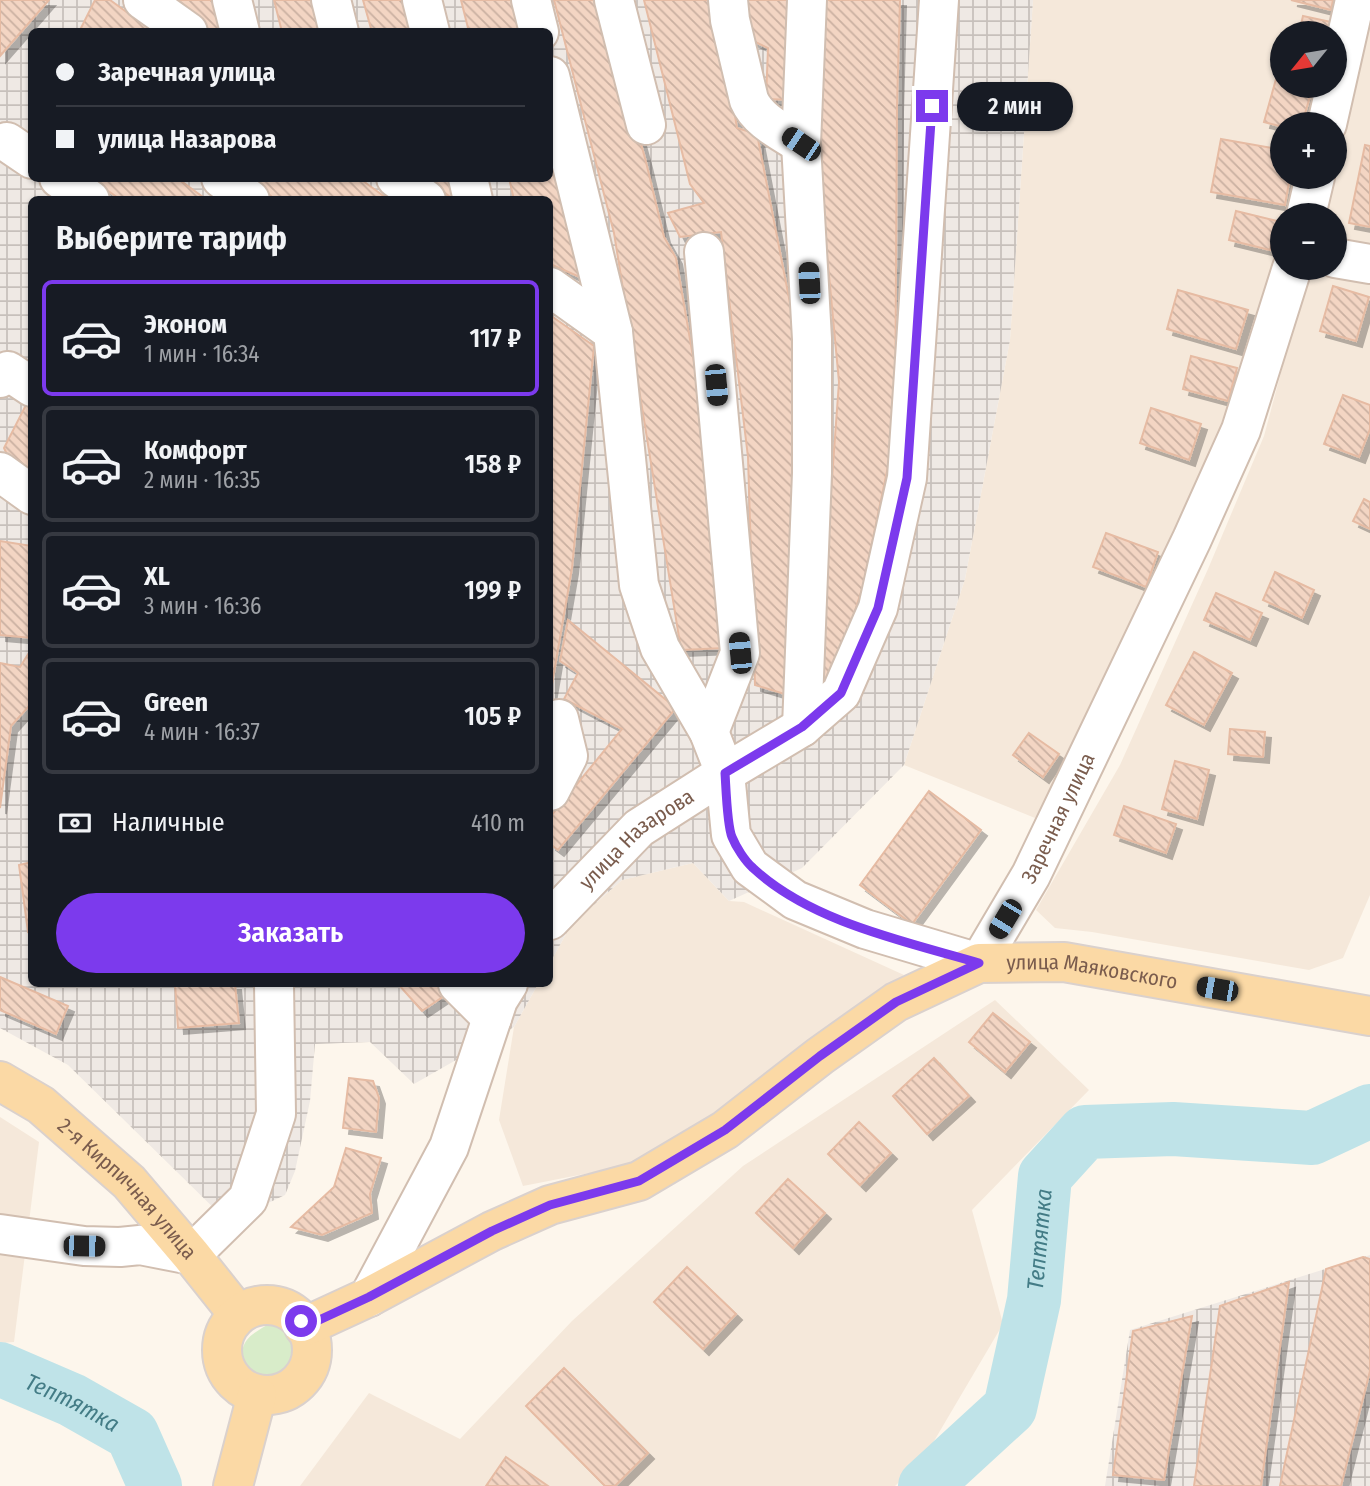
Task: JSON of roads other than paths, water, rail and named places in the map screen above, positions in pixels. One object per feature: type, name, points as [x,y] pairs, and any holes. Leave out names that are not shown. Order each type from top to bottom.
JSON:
[{"type":"main road","name":"улица Маяковского","points":[[979,963],[1064,962],[1357,1014]]},
{"type":"main road","points":[[304,1327],[369,1297],[492,1231],[550,1205],[639,1181],[725,1130],[820,1056],[896,1002],[979,963]]},
{"type":"main road","name":"2-я Кирпичная улица","points":[[0,1081],[41,1105],[129,1182],[238,1314]]},
{"type":"main road","points":[[269,1305],[285,1309],[301,1321],[304,1327],[311,1341],[311,1362],[298,1384],[276,1395],[257,1395],[235,1383],[224,1365],[222,1349],[227,1329],[238,1314],[269,1305]]},
{"type":"main road","points":[[233,1486],[257,1395]]},
{"type":"street","points":[[143,0],[182,28]]},
{"type":"street","points":[[232,0],[239,28]]},
{"type":"street","points":[[331,0],[338,28]]},
{"type":"street","points":[[422,0],[429,28]]},
{"type":"street","points":[[531,0],[537,28]]},
{"type":"street","points":[[614,0],[646,125]]},
{"type":"street","points":[[727,0],[753,108],[801,144]]},
{"type":"street","points":[[802,727],[812,473],[812,339],[801,144],[807,0]]},
{"type":"street","name":"улица Назарова","points":[[553,916],[639,828],[802,727],[841,693],[878,608],[907,478],[939,0]]},
{"type":"street","points":[[1330,112],[1355,0]]},
{"type":"street","points":[[553,88],[613,332],[639,584],[660,648],[709,732],[725,773],[731,835],[750,867],[795,900],[865,929],[979,963]]},
{"type":"street","points":[[65,182],[84,196]]},
{"type":"street","points":[[226,182],[245,196]]},
{"type":"street","points":[[401,182],[420,196]]},
{"type":"street","points":[[704,252],[740,653],[709,732]]},
{"type":"street","points":[[1347,260],[1370,264]]},
{"type":"street","name":"Заречная улица","points":[[979,963],[1031,875],[1192,539],[1241,430],[1289,280]]},
{"type":"street","points":[[553,289],[613,332]]},
{"type":"street","points":[[0,378],[8,370],[28,384]]},
{"type":"street","points":[[0,472],[28,492]]},
{"type":"street","points":[[553,785],[568,756],[559,719]]},
{"type":"street","points":[[0,1234],[84,1246],[140,1245],[191,1255],[248,1199],[276,1114],[274,987]]},
{"type":"street","points":[[461,987],[492,1018]]},
{"type":"street","points":[[369,1297],[449,1147],[498,1000],[506,987]]},
{"type":"waterway","name":"Тептятка","points":[[925,1486],[1010,1408],[1034,1300],[1045,1176],[1085,1132],[1173,1129],[1312,1138],[1370,1111]]},
{"type":"waterway","name":"Тептятка","points":[[0,1369],[72,1400],[132,1434],[155,1486]]}]
